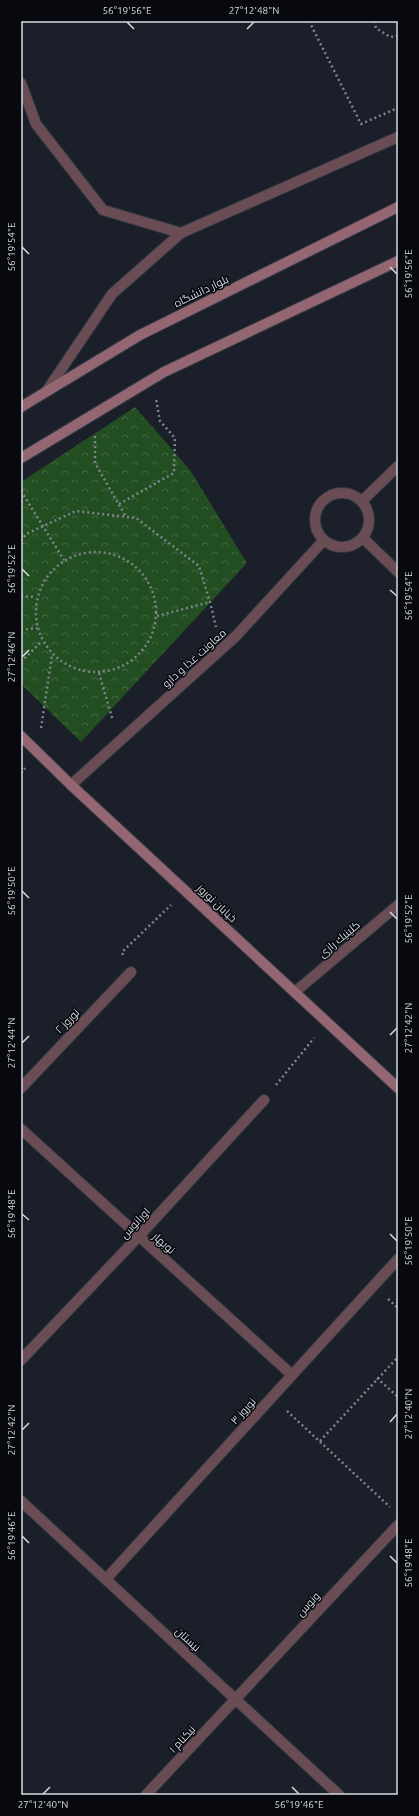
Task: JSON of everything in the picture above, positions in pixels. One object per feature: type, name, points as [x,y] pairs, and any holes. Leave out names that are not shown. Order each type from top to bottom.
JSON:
[{"type":"main road","name":"بلوار دانشگاه","points":[[21,407],[140,335],[398,207]]},
{"type":"main road","points":[[21,458],[153,379],[398,261]]},
{"type":"main road","name":"خیابان نوروز","points":[[21,736],[398,1088]]},
{"type":"street","points":[[21,84],[36,124],[103,210],[181,233]]},
{"type":"street","points":[[46,392],[112,294],[181,233],[398,137]]},
{"type":"street","points":[[362,501],[398,466]]},
{"type":"street","points":[[336,493],[355,495],[368,509],[370,518],[369,526],[363,538],[353,546],[344,548],[336,547],[324,540],[316,530],[315,521],[316,512],[321,503],[336,493]]},
{"type":"street","points":[[363,538],[398,572]]},
{"type":"street","name":"معاونت غذا و دارو","points":[[72,785],[236,636],[324,540]]},
{"type":"street","name":"كلينيك رازی","points":[[295,992],[398,905]]},
{"type":"street","name":"نوروز ۲","points":[[21,1088],[131,972]]},
{"type":"street","name":"اورانوس","points":[[21,1360],[139,1236],[264,1100]]},
{"type":"street","name":"نوبهار","points":[[21,1129],[292,1375]]},
{"type":"street","name":"نوروز ۳","points":[[106,1579],[398,1259]]},
{"type":"street","name":"نیستان","points":[[21,1500],[339,1795]]},
{"type":"street","name":"ونوس","points":[[235,1698],[398,1525]]},
{"type":"street","name":"نیکنام ۱","points":[[146,1795],[235,1698]]},
{"type":"path","points":[[309,21],[361,124],[398,108]]},
{"type":"path","points":[[374,21],[376,28],[390,37],[398,36]]},
{"type":"path","points":[[119,504],[174,473],[175,438],[160,421],[153,379]]},
{"type":"path","points":[[95,414],[95,463],[126,517]]},
{"type":"path","points":[[21,491],[64,560]]},
{"type":"path","points":[[21,541],[26,534],[76,511],[136,518],[199,566],[210,602],[220,650]]},
{"type":"path","points":[[89,551],[115,554],[138,568],[153,590],[157,616],[152,637],[139,655],[120,668],[99,673],[74,670],[52,656],[42,641],[37,628],[37,597],[47,576],[64,560],[89,551]]},
{"type":"path","points":[[21,596],[37,597]]},
{"type":"path","points":[[157,616],[210,602]]},
{"type":"path","points":[[21,630],[37,628]]},
{"type":"path","points":[[21,662],[42,641]]},
{"type":"path","points":[[21,773],[38,752],[52,656]]},
{"type":"path","points":[[99,673],[119,741]]},
{"type":"path","points":[[131,972],[122,952],[186,891]]},
{"type":"path","points":[[264,1100],[328,1022]]},
{"type":"path","points":[[320,1440],[398,1357]]},
{"type":"path","points":[[377,1378],[398,1397]]},
{"type":"path","points":[[272,1397],[320,1440],[392,1509]]},
{"type":"green space","points":[[135,407],[190,470],[247,563],[81,742],[21,684],[21,482]]}]
